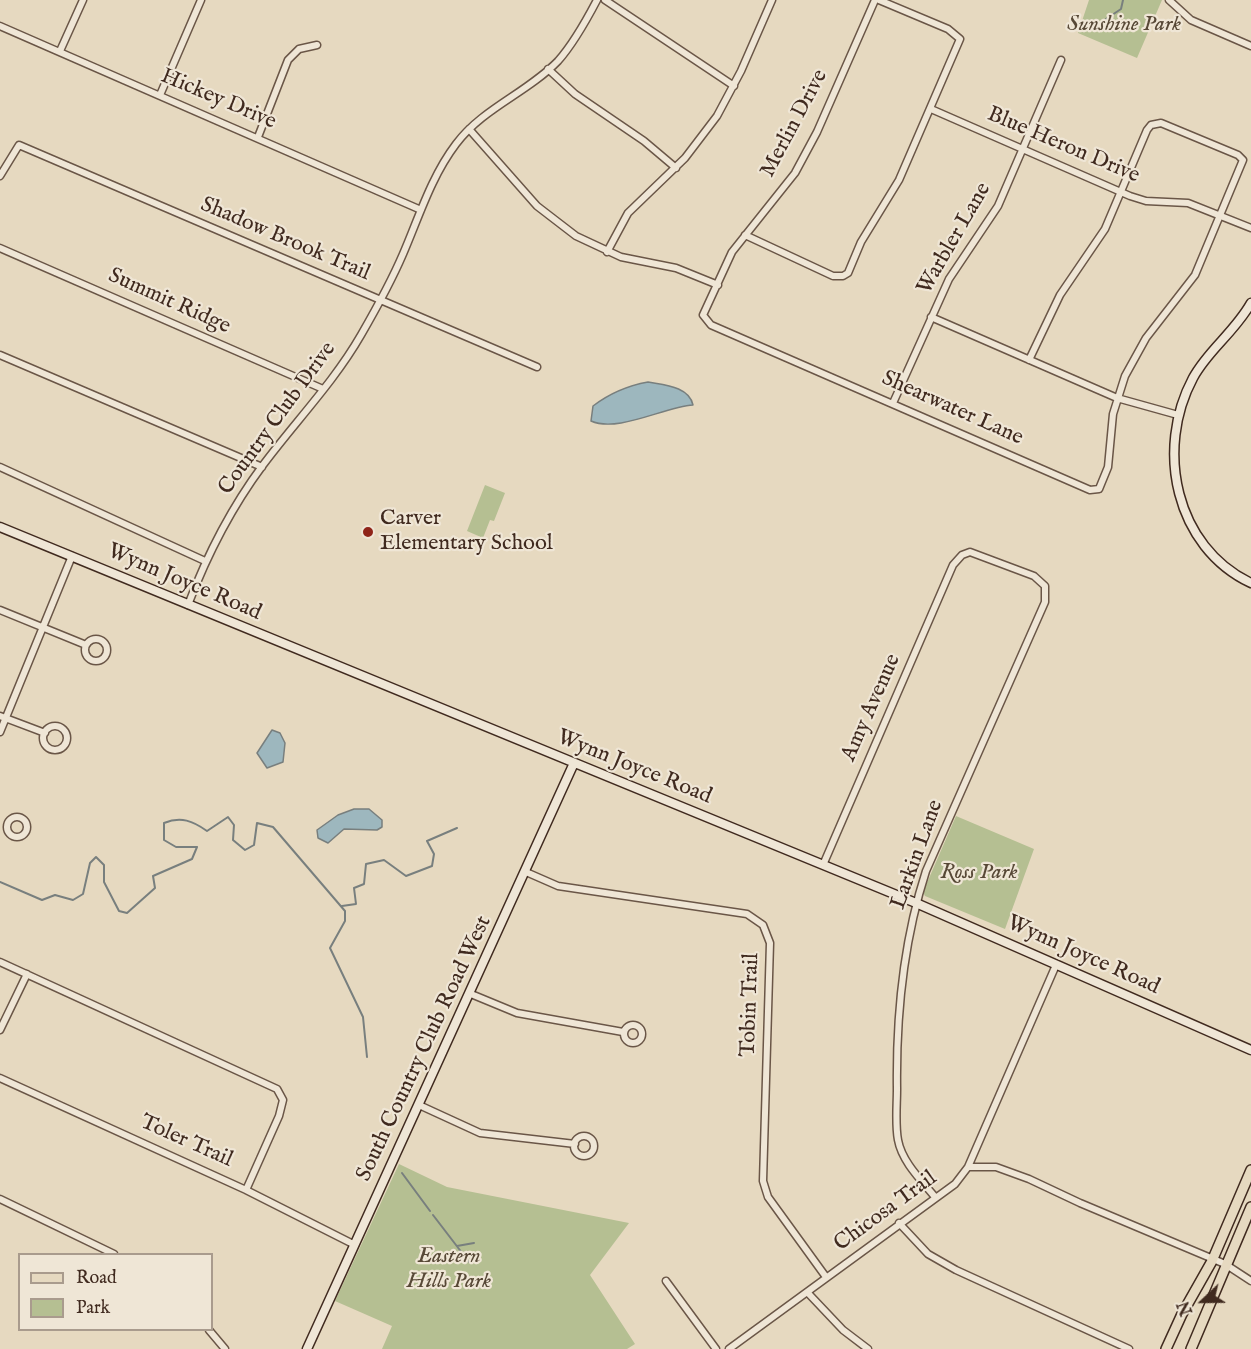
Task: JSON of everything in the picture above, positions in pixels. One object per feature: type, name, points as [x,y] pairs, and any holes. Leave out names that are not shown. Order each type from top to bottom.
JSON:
[{"type":"main road","points":[[1166,1349],[1182,1314],[1212,1261],[1251,1170]]},
{"type":"main road","points":[[1191,1349],[1251,1207]]},
{"type":"street","points":[[60,51],[83,0]]},
{"type":"street","points":[[160,94],[201,0]]},
{"type":"street","name":"Country Club Drive","points":[[188,605],[205,561],[227,521],[262,467],[323,389],[359,338],[402,256],[446,158],[469,129],[548,69],[572,43],[597,0]]},
{"type":"street","points":[[605,0],[734,86]]},
{"type":"street","points":[[607,252],[628,213],[676,168],[706,132],[734,86],[772,0]]},
{"type":"street","points":[[745,235],[833,276],[843,276],[848,273],[861,242],[899,180],[960,39],[948,29],[877,0]]},
{"type":"street","name":"Merlin Drive","points":[[707,320],[703,315],[732,252],[795,173],[817,132],[877,0]]},
{"type":"street","points":[[1168,0],[1191,20],[1251,46]]},
{"type":"street","name":"Hickey Drive","points":[[0,26],[421,210]]},
{"type":"street","points":[[258,137],[288,60],[299,49],[318,45]]},
{"type":"street","name":"Warbler Lane","points":[[893,403],[956,267],[998,206],[1061,60]]},
{"type":"street","points":[[548,69],[575,94],[613,118],[676,168]]},
{"type":"street","name":"Blue Heron Drive","points":[[931,109],[1146,201],[1188,203],[1251,228]]},
{"type":"street","points":[[1029,360],[1060,295],[1100,238],[1151,124],[1161,123],[1228,149],[1243,160],[1195,275],[1135,356],[1117,398]]},
{"type":"street","points":[[469,129],[549,218],[576,237],[607,252],[628,259],[676,268],[718,285]]},
{"type":"street","name":"Shadow Brook Trail","points":[[0,176],[19,145],[537,367]]},
{"type":"street","name":"Summit Ridge","points":[[0,248],[323,389]]},
{"type":"street","points":[[1251,303],[1232,333],[1206,359],[1194,376],[1178,415],[1173,450],[1174,471],[1185,513],[1201,541],[1233,573],[1251,583]]},
{"type":"street","points":[[931,317],[1117,398],[1178,415]]},
{"type":"street","name":"Shearwater Lane","points":[[707,320],[711,324],[1090,489],[1099,489],[1107,467],[1117,398]]},
{"type":"street","points":[[0,355],[262,467]]},
{"type":"street","points":[[0,467],[205,561]]},
{"type":"street","name":"Wynn Joyce Road","points":[[0,527],[916,903],[1251,1050]]},
{"type":"street","name":"Larkin Lane","points":[[935,1197],[907,1162],[898,1141],[897,1059],[901,980],[916,903],[952,812],[1045,602],[1045,586],[1034,576],[970,552],[962,555],[953,565]]},
{"type":"street","points":[[0,732],[3,717],[72,556]]},
{"type":"street","name":"Amy Avenue","points":[[823,865],[953,565]]},
{"type":"street","points":[[0,610],[86,645]]},
{"type":"street","points":[[3,717],[45,733]]},
{"type":"street","name":"South Country Club Road West","points":[[307,1349],[574,764]]},
{"type":"street","points":[[0,820],[8,823]]},
{"type":"street","name":"Tobin Trail","points":[[526,872],[558,886],[747,914],[763,925],[770,943],[763,1181],[768,1197],[826,1277]]},
{"type":"street","points":[[0,962],[277,1089],[283,1100],[279,1116],[246,1190]]},
{"type":"street","name":"Chicosa Trail","points":[[729,1349],[955,1184],[968,1167],[1056,965]]},
{"type":"street","points":[[0,1030],[27,974]]},
{"type":"street","points":[[471,994],[517,1013],[623,1032]]},
{"type":"street","name":"Toler Trail","points":[[0,1078],[246,1190],[355,1245]]},
{"type":"street","points":[[419,1105],[480,1133],[574,1144]]},
{"type":"street","points":[[968,1167],[996,1167],[1029,1179],[1212,1261],[1225,1264],[1251,1281]]},
{"type":"street","points":[[0,1199],[112,1253]]},
{"type":"street","points":[[899,1223],[928,1254],[956,1270],[1129,1349]]},
{"type":"street","points":[[666,1281],[716,1349]]},
{"type":"street","points":[[807,1292],[843,1330],[868,1349]]},
{"type":"street","points":[[211,1331],[225,1349]]},
{"type":"green space","name":"Sunshine Park","points":[[1089,0],[1162,0],[1137,58],[1078,33]]},
{"type":"green space","points":[[485,485],[505,493],[494,521],[490,520],[483,538],[467,531]]},
{"type":"green space","name":"Ross Park","points":[[956,816],[1034,849],[1005,929],[925,896],[923,892]]},
{"type":"green space","name":"Eastern Hills Park","points":[[399,1164],[447,1187],[629,1223],[590,1275],[635,1344],[627,1349],[382,1349],[392,1326],[335,1301]]},
{"type":"water","points":[[648,382],[681,390],[691,399],[693,405],[627,422],[602,424],[591,421],[593,406],[599,401],[619,391]]},
{"type":"water","points":[[272,730],[280,733],[285,743],[283,762],[267,768],[257,753]]},
{"type":"water","points":[[354,809],[369,809],[382,820],[382,827],[377,830],[344,829],[328,843],[318,838],[317,830],[338,815]]},
{"type":"waterway","points":[[1094,27],[1121,9],[1123,0]]},
{"type":"waterway","points":[[0,882],[42,900],[55,895],[73,900],[83,894],[90,863],[96,857],[104,865],[104,882],[119,911],[127,913],[155,888],[153,876],[192,859],[197,847],[176,847],[164,840],[164,823],[176,820],[187,821],[207,831],[228,817],[234,825],[233,840],[245,850],[254,845],[257,823],[273,827],[345,911],[345,921],[330,948],[363,1017],[367,1057]]},
{"type":"waterway","points":[[342,906],[356,904],[354,888],[364,884],[366,864],[384,860],[406,876],[432,866],[434,854],[427,841],[457,828]]},
{"type":"waterway","points":[[402,1173],[430,1211]]},
{"type":"waterway","points":[[433,1215],[469,1262]]},
{"type":"waterway","points":[[457,1246],[474,1243]]},
{"type":"place","name":"Carver Elementary School","points":[[368,532]]}]
